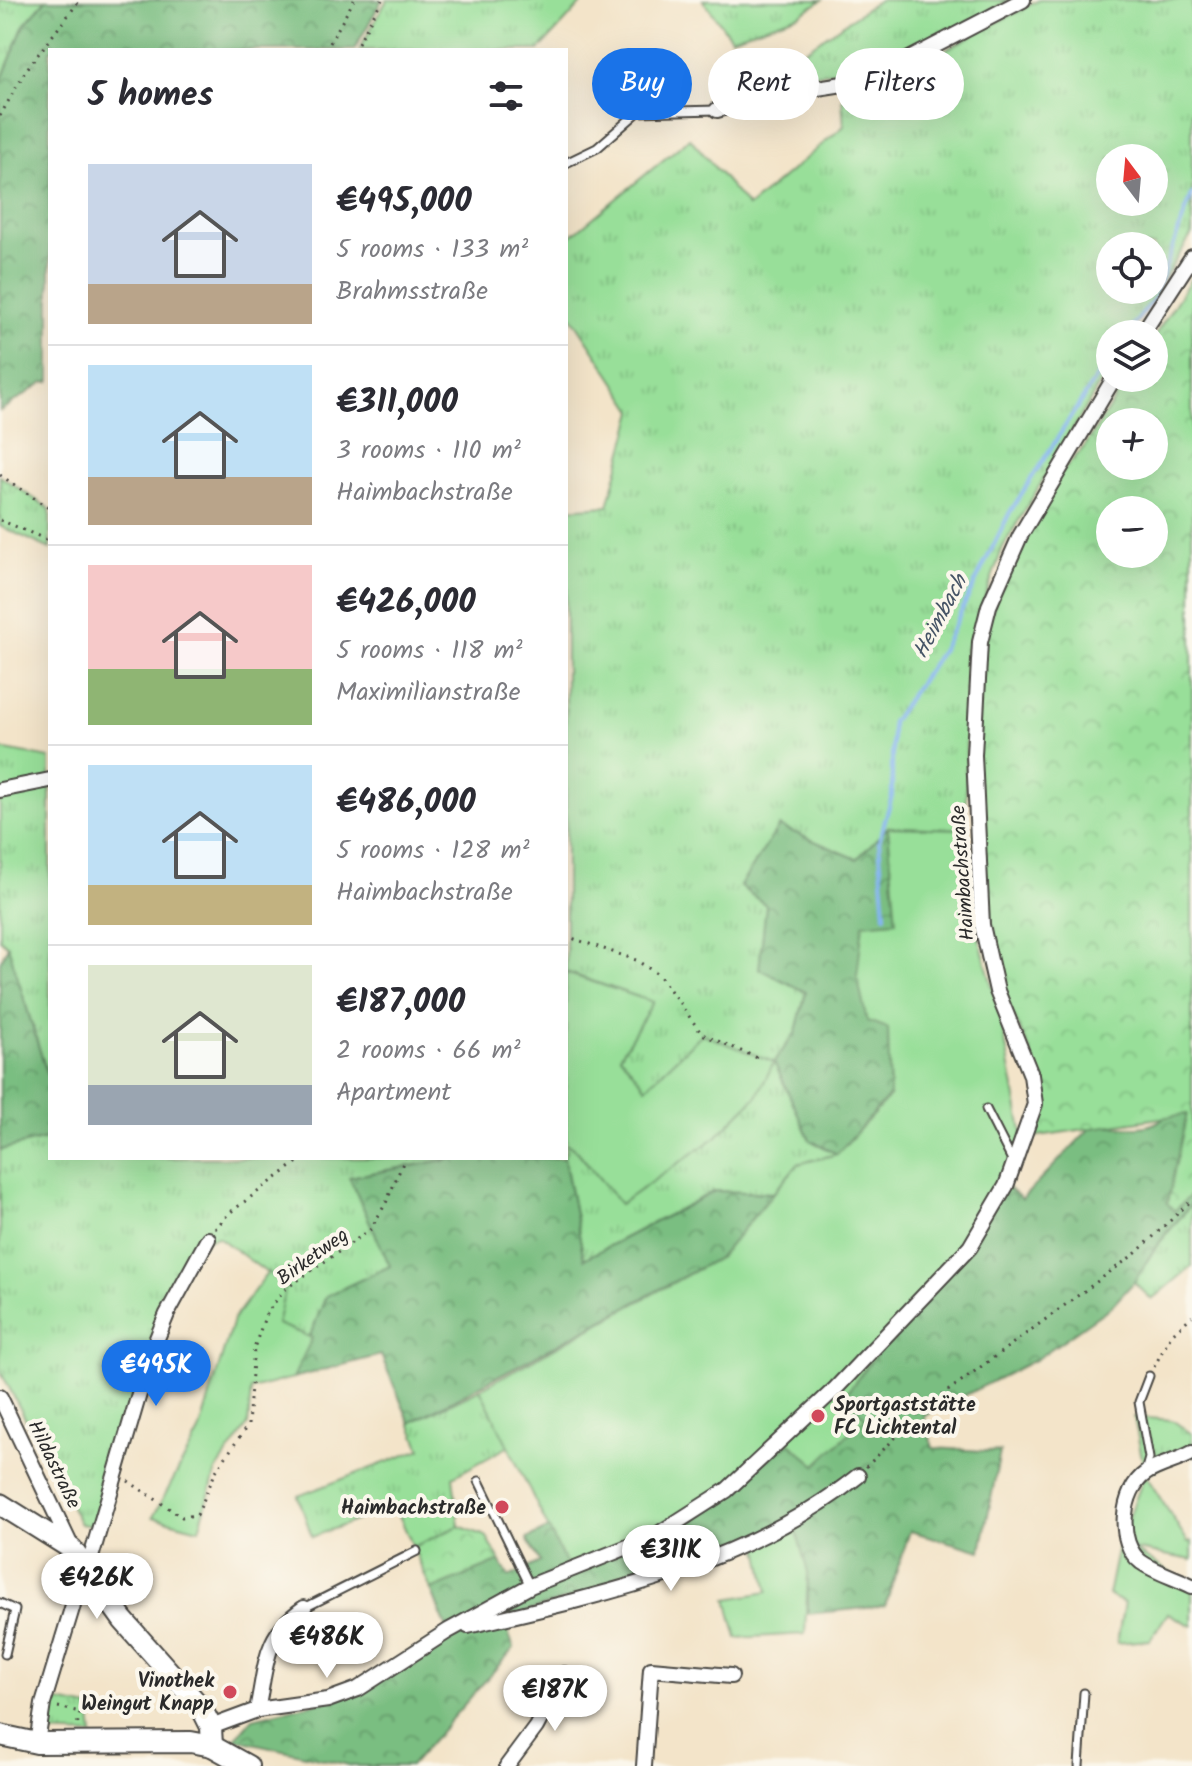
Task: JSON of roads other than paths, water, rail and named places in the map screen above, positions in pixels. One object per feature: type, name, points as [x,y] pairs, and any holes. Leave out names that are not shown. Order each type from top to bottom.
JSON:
[{"type":"main road","points":[[0,1504],[72,1549],[123,1620],[202,1709],[212,1737],[248,1766]]},
{"type":"main road","points":[[0,1735],[37,1743],[191,1742],[212,1737]]},
{"type":"street","points":[[819,88],[843,84],[892,68],[1023,0]]},
{"type":"street","points":[[1151,320],[1192,257]]},
{"type":"street","name":"Haimbachstraße","points":[[212,1737],[257,1710],[328,1700],[358,1689],[448,1631],[530,1586],[655,1536],[727,1490],[836,1388],[970,1247],[1006,1186],[1035,1104],[1031,1075],[997,991],[982,925],[974,755],[980,642],[989,606],[1020,536],[1106,392]]},
{"type":"street","points":[[0,790],[48,780]]},
{"type":"street","points":[[87,1571],[151,1353],[167,1314],[208,1239]]},
{"type":"street","name":"Hildastraße","points":[[0,1397],[72,1549]]},
{"type":"street","points":[[1192,1453],[1145,1474],[1132,1490],[1126,1509],[1125,1534],[1130,1549],[1141,1562],[1192,1586]]},
{"type":"street","name":"Haimbachstraße","points":[[448,1631],[677,1570],[757,1539],[807,1513],[858,1476]]},
{"type":"street","points":[[37,1743],[43,1704],[73,1605]]},
{"type":"street","points":[[257,1710],[273,1636],[283,1622],[304,1608]]},
{"type":"street","points":[[644,1766],[651,1669],[731,1676]]},
{"type":"street","points":[[507,1766],[536,1727],[564,1674]]},
{"type":"lane","points":[[568,162],[597,148],[638,112],[708,110]]},
{"type":"lane","points":[[986,1109],[1014,1164]]},
{"type":"lane","points":[[1145,1474],[1149,1458],[1139,1402],[1149,1376]]},
{"type":"lane","points":[[479,1481],[530,1586]]},
{"type":"lane","points":[[304,1608],[417,1551]]},
{"type":"lane","points":[[0,1603],[15,1610],[5,1654]]},
{"type":"lane","points":[[1079,1766],[1084,1693]]},
{"type":"waterway","name":"Heimbach","points":[[1137,320],[1154,299],[1192,194]]},
{"type":"waterway","name":"Heimbach","points":[[885,915],[879,841],[892,796],[892,722],[942,650],[1010,512],[1096,378]]},
{"type":"place","name":"Sportgaststätte FC Lichtental","points":[[818,1416]]},
{"type":"place","name":"Haimbachstraße","points":[[502,1507]]},
{"type":"place","name":"Vinothek Weingut Knapp","points":[[230,1692]]}]
